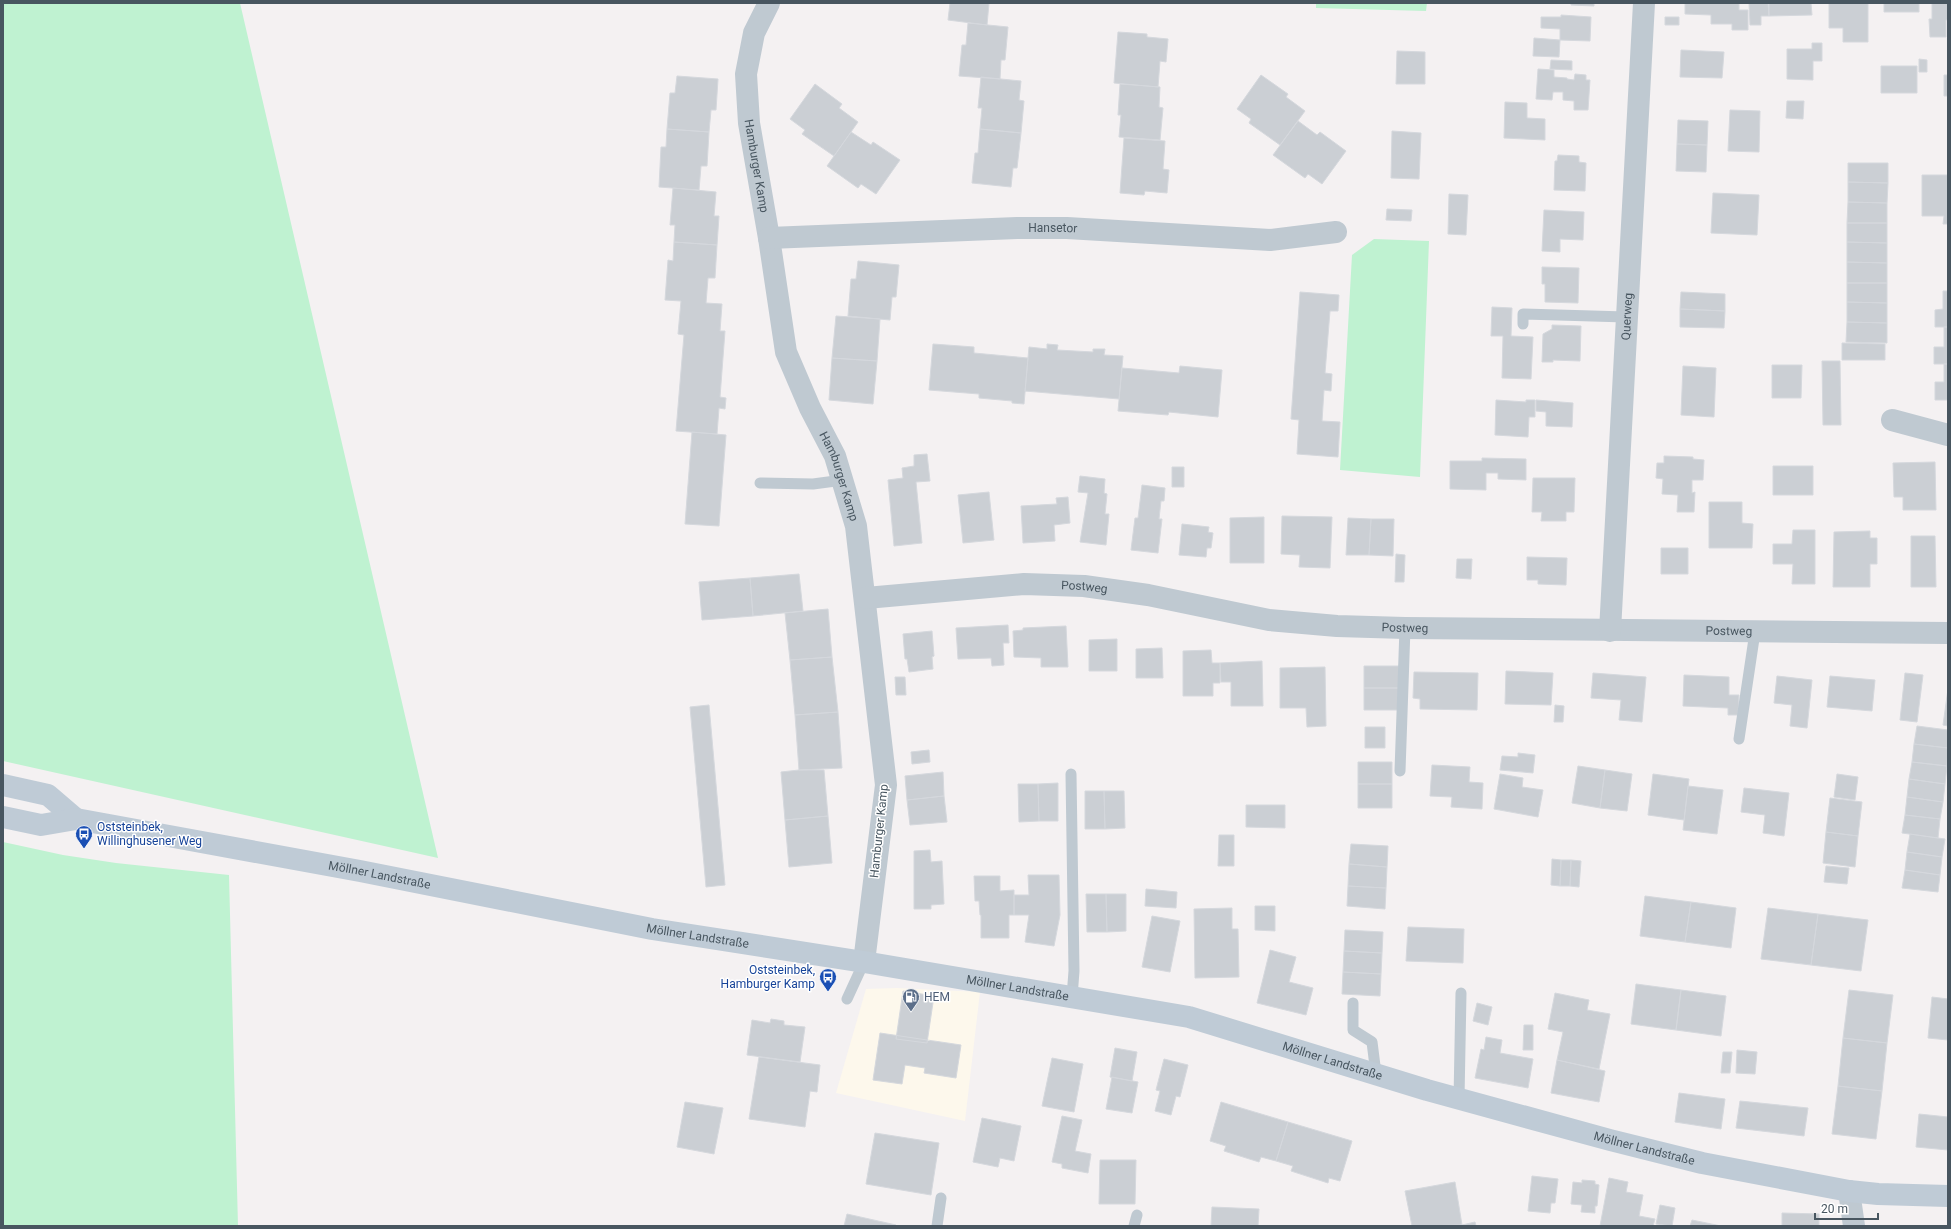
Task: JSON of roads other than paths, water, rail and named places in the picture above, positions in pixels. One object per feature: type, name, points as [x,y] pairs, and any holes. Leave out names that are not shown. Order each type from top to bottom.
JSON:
[{"type":"main road","name":"Möllner Landstraße","points":[[3,785],[48,796],[76,819]]},
{"type":"main road","name":"Möllner Landstraße","points":[[3,818],[41,825],[76,819],[360,871],[652,930],[864,962],[1189,1017],[1459,1099],[1702,1163],[1850,1191],[1878,1194],[1948,1196]]},
{"type":"street","name":"Hamburger Kamp","points":[[769,3],[754,33],[746,74],[749,123],[769,238],[786,352],[810,408],[835,456],[856,526],[866,598],[886,785],[864,962]]},
{"type":"street","name":"Querweg","points":[[1610,631],[1644,3]]},
{"type":"street","name":"Hansetor","points":[[769,238],[1017,228],[1068,228],[1270,240],[1336,232]]},
{"type":"street","points":[[1892,420],[1948,435]]},
{"type":"street","name":"Postweg","points":[[866,598],[1024,584],[1084,586],[1148,595],[1269,620],[1337,626],[1610,631],[1948,633]]},
{"type":"street","points":[[1850,1191],[1854,1226]]},
{"type":"lane","points":[[1522,324],[1523,314],[1626,317]]},
{"type":"lane","points":[[760,483],[813,484],[843,480]]},
{"type":"lane","points":[[1400,771],[1405,628]]},
{"type":"lane","points":[[1739,739],[1755,632]]},
{"type":"lane","points":[[1070,774],[1074,972],[1072,997]]},
{"type":"lane","points":[[847,999],[864,962]]},
{"type":"lane","points":[[1459,1099],[1461,992]]},
{"type":"lane","points":[[1353,1003],[1353,1030],[1372,1042],[1376,1074]]},
{"type":"lane","points":[[937,1226],[941,1198]]},
{"type":"lane","points":[[1134,1226],[1137,1215]]},
{"type":"place","name":"Oststeinbek, Willinghusener Weg","points":[[84,849]]},
{"type":"place","name":"Oststeinbek, Hamburger Kamp","points":[[828,992]]},
{"type":"place","name":"HEM","points":[[911,1012]]}]
